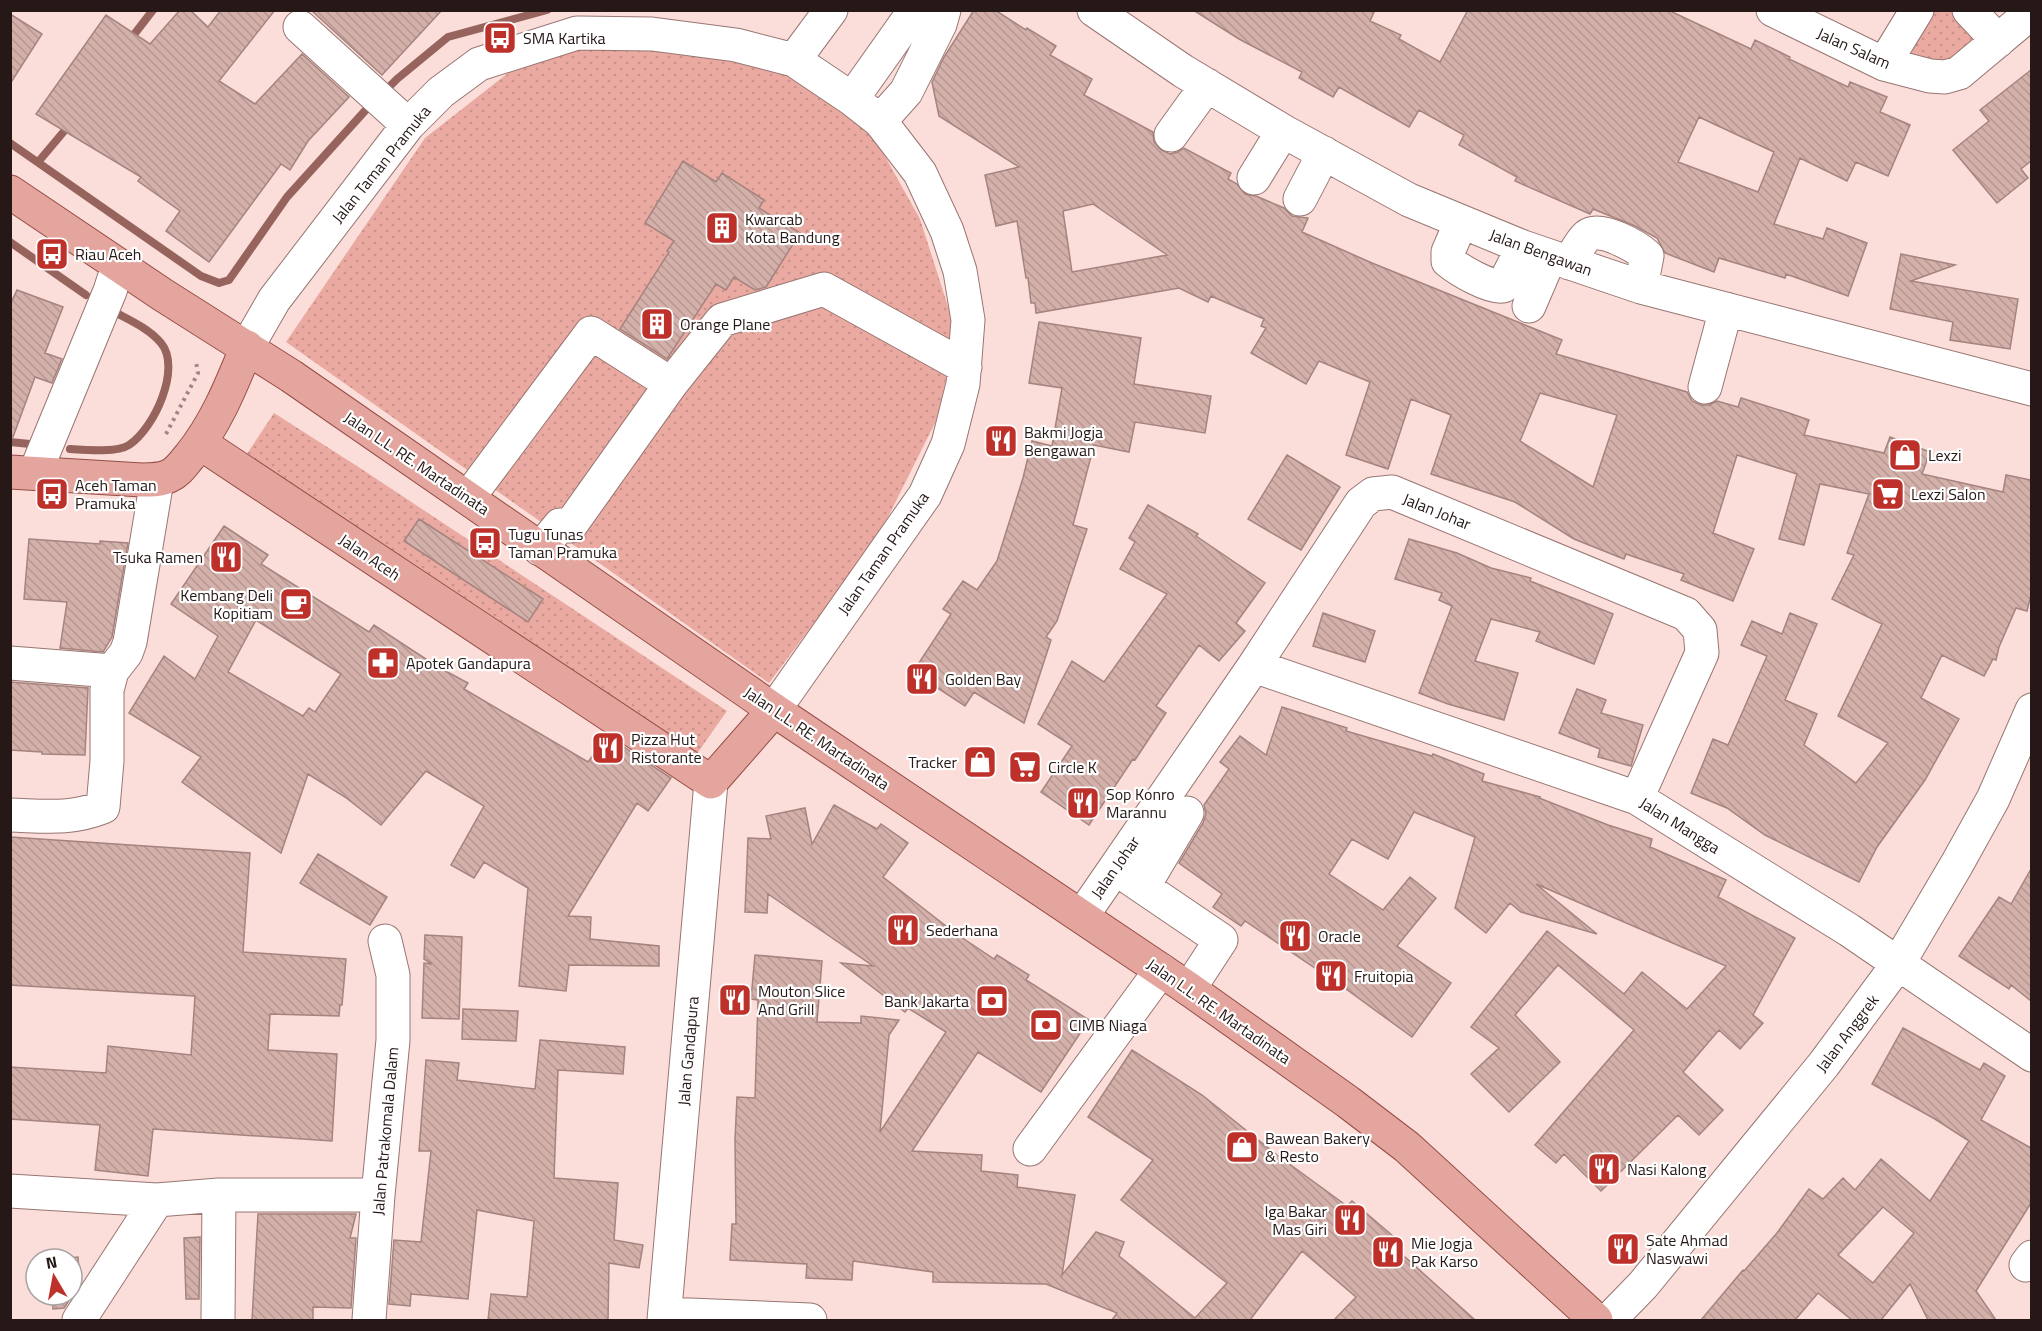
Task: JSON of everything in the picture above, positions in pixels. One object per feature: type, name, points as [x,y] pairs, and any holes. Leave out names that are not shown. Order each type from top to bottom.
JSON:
[{"type":"main road","name":"Jalan L.L. RE. Martadinata","points":[[10,192],[118,266],[247,347],[774,710],[1190,989],[1407,1147],[1596,1320]]},
{"type":"main road","points":[[22,473],[157,480],[178,471],[200,443],[228,394],[247,347]]},
{"type":"main road","name":"Jalan Aceh","points":[[200,443],[711,782]]},
{"type":"main road","points":[[711,782],[774,710]]},
{"type":"street","points":[[794,60],[831,10]]},
{"type":"street","points":[[852,99],[915,10]]},
{"type":"street","points":[[880,121],[906,92],[940,24],[944,10]]},
{"type":"street","name":"Jalan Bengawan","points":[[1094,10],[1207,85],[1283,131],[1409,200],[1461,222],[1547,256],[1641,286],[2031,389]]},
{"type":"street","name":"Jalan Salam","points":[[1773,10],[1884,64],[1929,76],[1945,77],[1959,73],[2031,12]]},
{"type":"street","points":[[1884,64],[1917,10]]},
{"type":"street","points":[[1969,10],[1998,40]]},
{"type":"street","points":[[300,27],[408,125]]},
{"type":"street","name":"Jalan Taman Pramuka","points":[[247,347],[274,300],[408,125],[441,92],[479,64],[577,33],[652,34],[736,45],[794,60],[852,99],[880,121],[920,173],[947,231],[960,271],[968,320],[963,384],[948,444],[925,495],[774,710]]},
{"type":"street","points":[[1171,135],[1207,85]]},
{"type":"street","points":[[1254,178],[1283,131]]},
{"type":"street","points":[[1300,199],[1324,153]]},
{"type":"street","points":[[1461,222],[1448,252],[1448,261],[1459,270],[1492,284],[1503,286],[1547,256]]},
{"type":"street","points":[[1529,306],[1547,256]]},
{"type":"street","points":[[22,473],[118,266]]},
{"type":"street","points":[[540,549],[560,525],[570,526],[671,384],[722,320],[824,289],[965,367]]},
{"type":"street","points":[[1705,387],[1726,309]]},
{"type":"street","points":[[468,498],[591,333],[671,384]]},
{"type":"street","points":[[10,815],[64,817],[83,814],[103,807],[107,761],[107,690],[112,671],[126,653],[130,642],[157,480]]},
{"type":"street","name":"Jalan Johar","points":[[1082,916],[1254,666],[1361,503],[1373,494],[1392,492],[1686,614],[1700,630],[1702,653],[1637,798]]},
{"type":"street","points":[[10,663],[112,671]]},
{"type":"street","name":"Jalan Mangga","points":[[1254,666],[1637,798],[1849,930],[2031,1055]]},
{"type":"street","name":"Jalan Anggrek","points":[[1609,1320],[1643,1285],[1817,1073],[1898,964],[1993,799],[2031,710]]},
{"type":"street","name":"Jalan Gandapura","points":[[664,1317],[711,782]]},
{"type":"street","points":[[1143,887],[1187,813]]},
{"type":"street","points":[[1115,868],[1221,940],[1190,989]]},
{"type":"street","name":"Jalan Patrakomala Dalam","points":[[369,1320],[393,1040],[393,975],[385,941]]},
{"type":"street","points":[[1030,1149],[1161,970]]},
{"type":"street","points":[[10,1191],[157,1200],[219,1195],[378,1195]]},
{"type":"street","points":[[218,1320],[219,1195]]},
{"type":"street","points":[[79,1320],[157,1200]]},
{"type":"street","points":[[664,1317],[810,1320]]},
{"type":"path","points":[[160,442],[198,374],[196,362]]},
{"type":"shaded area","points":[[1928,11],[1965,11],[1987,35],[1946,75],[1911,55]]},
{"type":"shaded area","points":[[610,39],[806,60],[863,117],[920,219],[951,316],[949,367],[936,421],[877,539],[769,683],[286,342],[425,138],[535,52]]},
{"type":"shaded area","points":[[274,413],[727,711],[696,755],[245,457]]},
{"type":"building","points":[[180,10],[190,10],[208,27],[221,10],[275,10],[219,81],[255,104],[302,54],[349,97],[308,141],[290,170],[281,164],[209,262],[166,231],[180,211],[138,181],[141,177],[36,114],[106,15],[150,44]]},
{"type":"building","points":[[311,10],[442,10],[382,75]]},
{"type":"building","points":[[974,10],[995,10],[1056,46],[1050,55],[1092,79],[1084,95],[1153,132],[1154,142],[1161,150],[1170,154],[1184,148],[1231,173],[1228,179],[1237,184],[1245,194],[1256,196],[1284,208],[1292,216],[1308,218],[1302,232],[1562,340],[1556,354],[1687,392],[1692,401],[1701,405],[1709,405],[1717,401],[1738,407],[1741,398],[1789,413],[1809,420],[1804,435],[1884,453],[1890,437],[1930,452],[1922,474],[2003,492],[2006,475],[2031,480],[2031,595],[2027,611],[2016,608],[1999,647],[1996,660],[1993,659],[1984,676],[1942,655],[1921,698],[1959,719],[1925,780],[1877,847],[1859,882],[1765,835],[1727,808],[1691,793],[1713,739],[1728,745],[1767,656],[1741,645],[1752,621],[1782,634],[1790,613],[1817,624],[1785,700],[1817,714],[1804,745],[1856,783],[1888,743],[1838,716],[1882,624],[1832,599],[1854,555],[1847,553],[1869,494],[1820,484],[1804,545],[1779,539],[1797,474],[1737,455],[1713,533],[1754,549],[1733,601],[1681,580],[1684,574],[1626,554],[1624,559],[1574,539],[1515,502],[1431,474],[1451,415],[1411,399],[1388,469],[1346,455],[1370,382],[1319,361],[1306,384],[1251,353],[1266,328],[1261,326],[1264,319],[1211,296],[1208,302],[1179,288],[1036,313],[1035,303],[1031,303],[1017,221],[996,226],[985,175],[1019,167],[939,116],[932,82],[944,57]],"holes":[[[1093,204],[1167,255],[1072,272],[1063,211]],[[1540,393],[1617,415],[1593,487],[1520,441]]]},
{"type":"building","points":[[1193,10],[1375,10],[1370,21],[1401,35],[1399,39],[1440,62],[1468,10],[1668,10],[1751,49],[1755,40],[1848,87],[1850,82],[1887,97],[1880,112],[1910,125],[1888,176],[1856,162],[1847,181],[1800,158],[1774,224],[1823,239],[1827,228],[1867,243],[1848,296],[1786,274],[1785,278],[1719,258],[1714,272],[1665,253],[1657,238],[1635,226],[1593,209],[1590,214],[1515,181],[1517,177],[1459,145],[1464,135],[1419,110],[1409,127],[1339,87],[1333,97],[1299,78],[1302,72],[1239,39]],"holes":[[[1699,117],[1774,152],[1758,192],[1678,162]]]},
{"type":"building","points":[[10,14],[42,34],[10,84]]},
{"type":"building","points":[[2031,70],[2031,161],[2021,169],[2028,178],[1997,203],[1953,150],[1989,121],[1980,110]]},
{"type":"building","name":"Kwarcab Kota Bandung","points":[[683,161],[716,182],[722,173],[764,200],[759,208],[800,233],[766,287],[755,290],[734,277],[726,290],[716,284],[667,359],[620,329],[674,241],[645,223]]},
{"type":"building","points":[[1901,254],[1955,265],[1911,281],[2018,299],[2010,349],[1950,340],[1953,322],[1890,309]]},
{"type":"building","points":[[17,290],[63,307],[45,353],[62,359],[52,383],[35,377],[13,437],[10,437],[10,305]]},
{"type":"building","points":[[1039,322],[1141,338],[1134,384],[1211,396],[1205,433],[1135,422],[1129,452],[1094,445],[1073,525],[1087,529],[1057,621],[1046,637],[1051,640],[1024,723],[974,692],[965,706],[913,672],[951,614],[943,609],[963,581],[977,590],[997,561],[1032,441],[1052,446],[1062,388],[1029,383]]},
{"type":"building","points":[[1287,455],[1340,487],[1301,550],[1248,519]]},
{"type":"building","points":[[1148,505],[1198,534],[1196,536],[1265,583],[1236,623],[1245,631],[1219,661],[1199,645],[1156,706],[1166,713],[1089,825],[1041,792],[1072,746],[1038,724],[1072,661],[1104,682],[1167,594],[1120,569],[1135,542],[1129,538]]},
{"type":"building","points":[[419,519],[543,599],[528,622],[404,541]]},
{"type":"building","points":[[224,526],[268,555],[261,564],[369,632],[374,625],[438,667],[468,683],[464,689],[588,762],[607,736],[671,778],[648,811],[637,803],[568,916],[591,917],[590,939],[659,946],[659,966],[569,965],[566,991],[519,986],[528,888],[484,862],[474,878],[451,865],[484,806],[426,771],[381,825],[345,797],[308,774],[281,853],[182,782],[201,757],[129,713],[164,656],[195,679],[218,636],[171,604]],"holes":[[[256,620],[341,674],[315,712],[309,708],[303,716],[228,672]]]},
{"type":"building","points":[[29,539],[100,544],[100,541],[128,543],[112,637],[103,652],[60,648],[67,602],[24,599]]},
{"type":"building","points":[[1409,539],[1457,553],[1491,568],[1531,578],[1530,581],[1613,614],[1594,664],[1536,641],[1540,632],[1491,619],[1475,661],[1518,673],[1504,720],[1419,693],[1452,606],[1439,600],[1442,593],[1395,579]]},
{"type":"building","points":[[1323,613],[1375,631],[1365,662],[1313,646]]},
{"type":"building","points":[[10,682],[88,688],[85,755],[42,754],[42,752],[10,750]]},
{"type":"building","points":[[1577,689],[1606,700],[1601,713],[1643,725],[1631,766],[1598,757],[1600,749],[1559,733]]},
{"type":"building","points":[[1282,707],[1347,728],[1346,731],[1432,756],[1433,754],[1484,774],[1482,781],[1540,797],[1608,825],[1652,839],[1650,847],[1726,880],[1718,897],[1795,938],[1753,1015],[1763,1023],[1740,1049],[1719,1030],[1683,1072],[1723,1110],[1699,1135],[1678,1115],[1601,1191],[1564,1154],[1556,1163],[1535,1145],[1634,1030],[1558,965],[1515,1015],[1560,1062],[1509,1112],[1471,1074],[1499,1048],[1471,1027],[1547,931],[1624,994],[1642,972],[1687,1009],[1726,966],[1536,884],[1597,934],[1521,912],[1510,903],[1486,933],[1455,908],[1475,837],[1414,812],[1388,859],[1352,839],[1329,874],[1383,910],[1410,877],[1436,898],[1397,946],[1451,983],[1412,1037],[1245,921],[1241,926],[1213,907],[1222,894],[1179,863],[1203,823],[1206,814],[1204,805],[1229,769],[1220,762],[1240,736],[1266,755]]},
{"type":"building","points":[[834,805],[877,829],[881,824],[908,843],[883,877],[955,933],[994,959],[997,955],[1029,975],[1026,980],[1089,1020],[1041,1092],[978,1052],[912,1151],[982,1155],[981,1171],[1018,1175],[1017,1187],[1075,1195],[1062,1275],[1096,1232],[1124,1242],[1119,1256],[1195,1318],[1227,1283],[1121,1200],[1153,1160],[1088,1117],[1132,1050],[1202,1095],[1277,1155],[1347,1206],[1352,1201],[1400,1242],[1395,1248],[1475,1320],[1334,1320],[1356,1297],[1302,1251],[1250,1320],[1112,1320],[1117,1313],[1046,1284],[933,1282],[933,1272],[853,1261],[852,1280],[806,1278],[807,1264],[730,1260],[732,1224],[736,1224],[737,1097],[755,1098],[758,1000],[751,999],[755,955],[822,961],[817,1022],[861,1023],[861,1016],[899,1020],[889,1035],[880,1132],[946,1032],[908,1008],[905,1012],[841,963],[873,966],[768,894],[767,913],[745,912],[748,838],[771,839],[766,816],[805,808],[812,844]]},
{"type":"building","points":[[10,837],[250,853],[243,952],[346,959],[339,1016],[270,1014],[268,1050],[337,1054],[332,1141],[153,1129],[148,1176],[95,1170],[100,1125],[10,1119],[10,1067],[106,1073],[108,1046],[191,1055],[195,996],[10,985]]},
{"type":"building","points":[[318,854],[387,897],[370,925],[300,883]]},
{"type":"building","points":[[2031,869],[2031,1001],[2011,985],[2009,989],[1959,956],[1999,897],[2011,904]]},
{"type":"building","points":[[425,935],[462,937],[459,1019],[422,1018],[424,963],[432,964],[424,959]]},
{"type":"building","points":[[463,1009],[518,1011],[516,1041],[462,1039]]},
{"type":"building","points":[[1903,1028],[1980,1070],[1984,1063],[2005,1076],[1981,1120],[2031,1148],[2031,1203],[1976,1291],[1996,1320],[1928,1320],[1910,1284],[1881,1320],[1852,1320],[1818,1293],[1795,1320],[1701,1320],[1777,1233],[1809,1189],[1823,1199],[1843,1178],[1855,1190],[1881,1159],[1930,1201],[1969,1141],[1872,1084]],"holes":[[[1883,1207],[1914,1233],[1873,1283],[1838,1255]]]},
{"type":"building","points":[[540,1040],[625,1047],[623,1074],[558,1070],[554,1178],[618,1183],[614,1240],[643,1245],[639,1268],[609,1263],[608,1320],[488,1320],[491,1294],[527,1297],[534,1221],[477,1210],[468,1299],[411,1294],[410,1306],[389,1304],[394,1240],[421,1242],[431,1151],[419,1151],[426,1060],[459,1063],[457,1080],[535,1089]]},
{"type":"building","points":[[258,1214],[356,1214],[350,1238],[356,1238],[351,1308],[313,1307],[313,1320],[252,1320]]},
{"type":"building","points":[[200,1237],[199,1299],[186,1299],[184,1238]]},
{"type":"waterway","points":[[129,41],[153,10]]},
{"type":"waterway","points":[[383,93],[448,37],[547,10]]},
{"type":"waterway","points":[[10,143],[201,276],[219,283],[229,280],[287,197],[373,102]]},
{"type":"waterway","points":[[39,161],[71,123]]},
{"type":"waterway","points":[[10,242],[86,295]]},
{"type":"waterway","points":[[70,449],[109,450],[129,445],[148,426],[167,382],[167,354],[161,343],[144,328],[111,310]]},
{"type":"waterway","points":[[10,442],[30,444]]},
{"type":"place","name":"SMA Kartika","points":[[500,38]]},
{"type":"place","name":"Kwarcab Kota Bandung","points":[[722,228]]},
{"type":"place","name":"Riau Aceh","points":[[52,254]]},
{"type":"place","name":"Orange Plane","points":[[657,324]]},
{"type":"place","name":"Bakmi Jogja Bengawan","points":[[1001,441]]},
{"type":"place","name":"Lexzi","points":[[1905,455]]},
{"type":"place","name":"Aceh Taman Pramuka","points":[[52,494]]},
{"type":"place","name":"Lexzi Salon","points":[[1888,494]]},
{"type":"place","name":"Tugu Tunas Taman Pramuka","points":[[485,543]]},
{"type":"place","name":"Tsuka Ramen","points":[[226,557]]},
{"type":"place","name":"Kembang Deli Kopitiam","points":[[296,604]]},
{"type":"place","name":"Apotek Gandapura","points":[[383,663]]},
{"type":"place","name":"Golden Bay","points":[[922,679]]},
{"type":"place","name":"Pizza Hut Ristorante","points":[[608,748]]},
{"type":"place","name":"Tracker","points":[[980,762]]},
{"type":"place","name":"Circle K","points":[[1025,767]]},
{"type":"place","name":"Sop Konro Marannu","points":[[1083,803]]},
{"type":"place","name":"Sederhana","points":[[903,930]]},
{"type":"place","name":"Oracle","points":[[1295,936]]},
{"type":"place","name":"Fruitopia","points":[[1331,976]]},
{"type":"place","name":"Mouton Slice And Grill","points":[[735,1000]]},
{"type":"place","name":"Bank Jakarta","points":[[992,1001]]},
{"type":"place","name":"CIMB Niaga","points":[[1046,1025]]},
{"type":"place","name":"Bawean Bakery & Resto","points":[[1242,1147]]},
{"type":"place","name":"Nasi Kalong","points":[[1604,1169]]},
{"type":"place","name":"Iga Bakar Mas Giri","points":[[1350,1220]]},
{"type":"place","name":"Sate Ahmad Naswawi","points":[[1623,1249]]},
{"type":"place","name":"Mie Jogja Pak Karso","points":[[1388,1252]]}]
